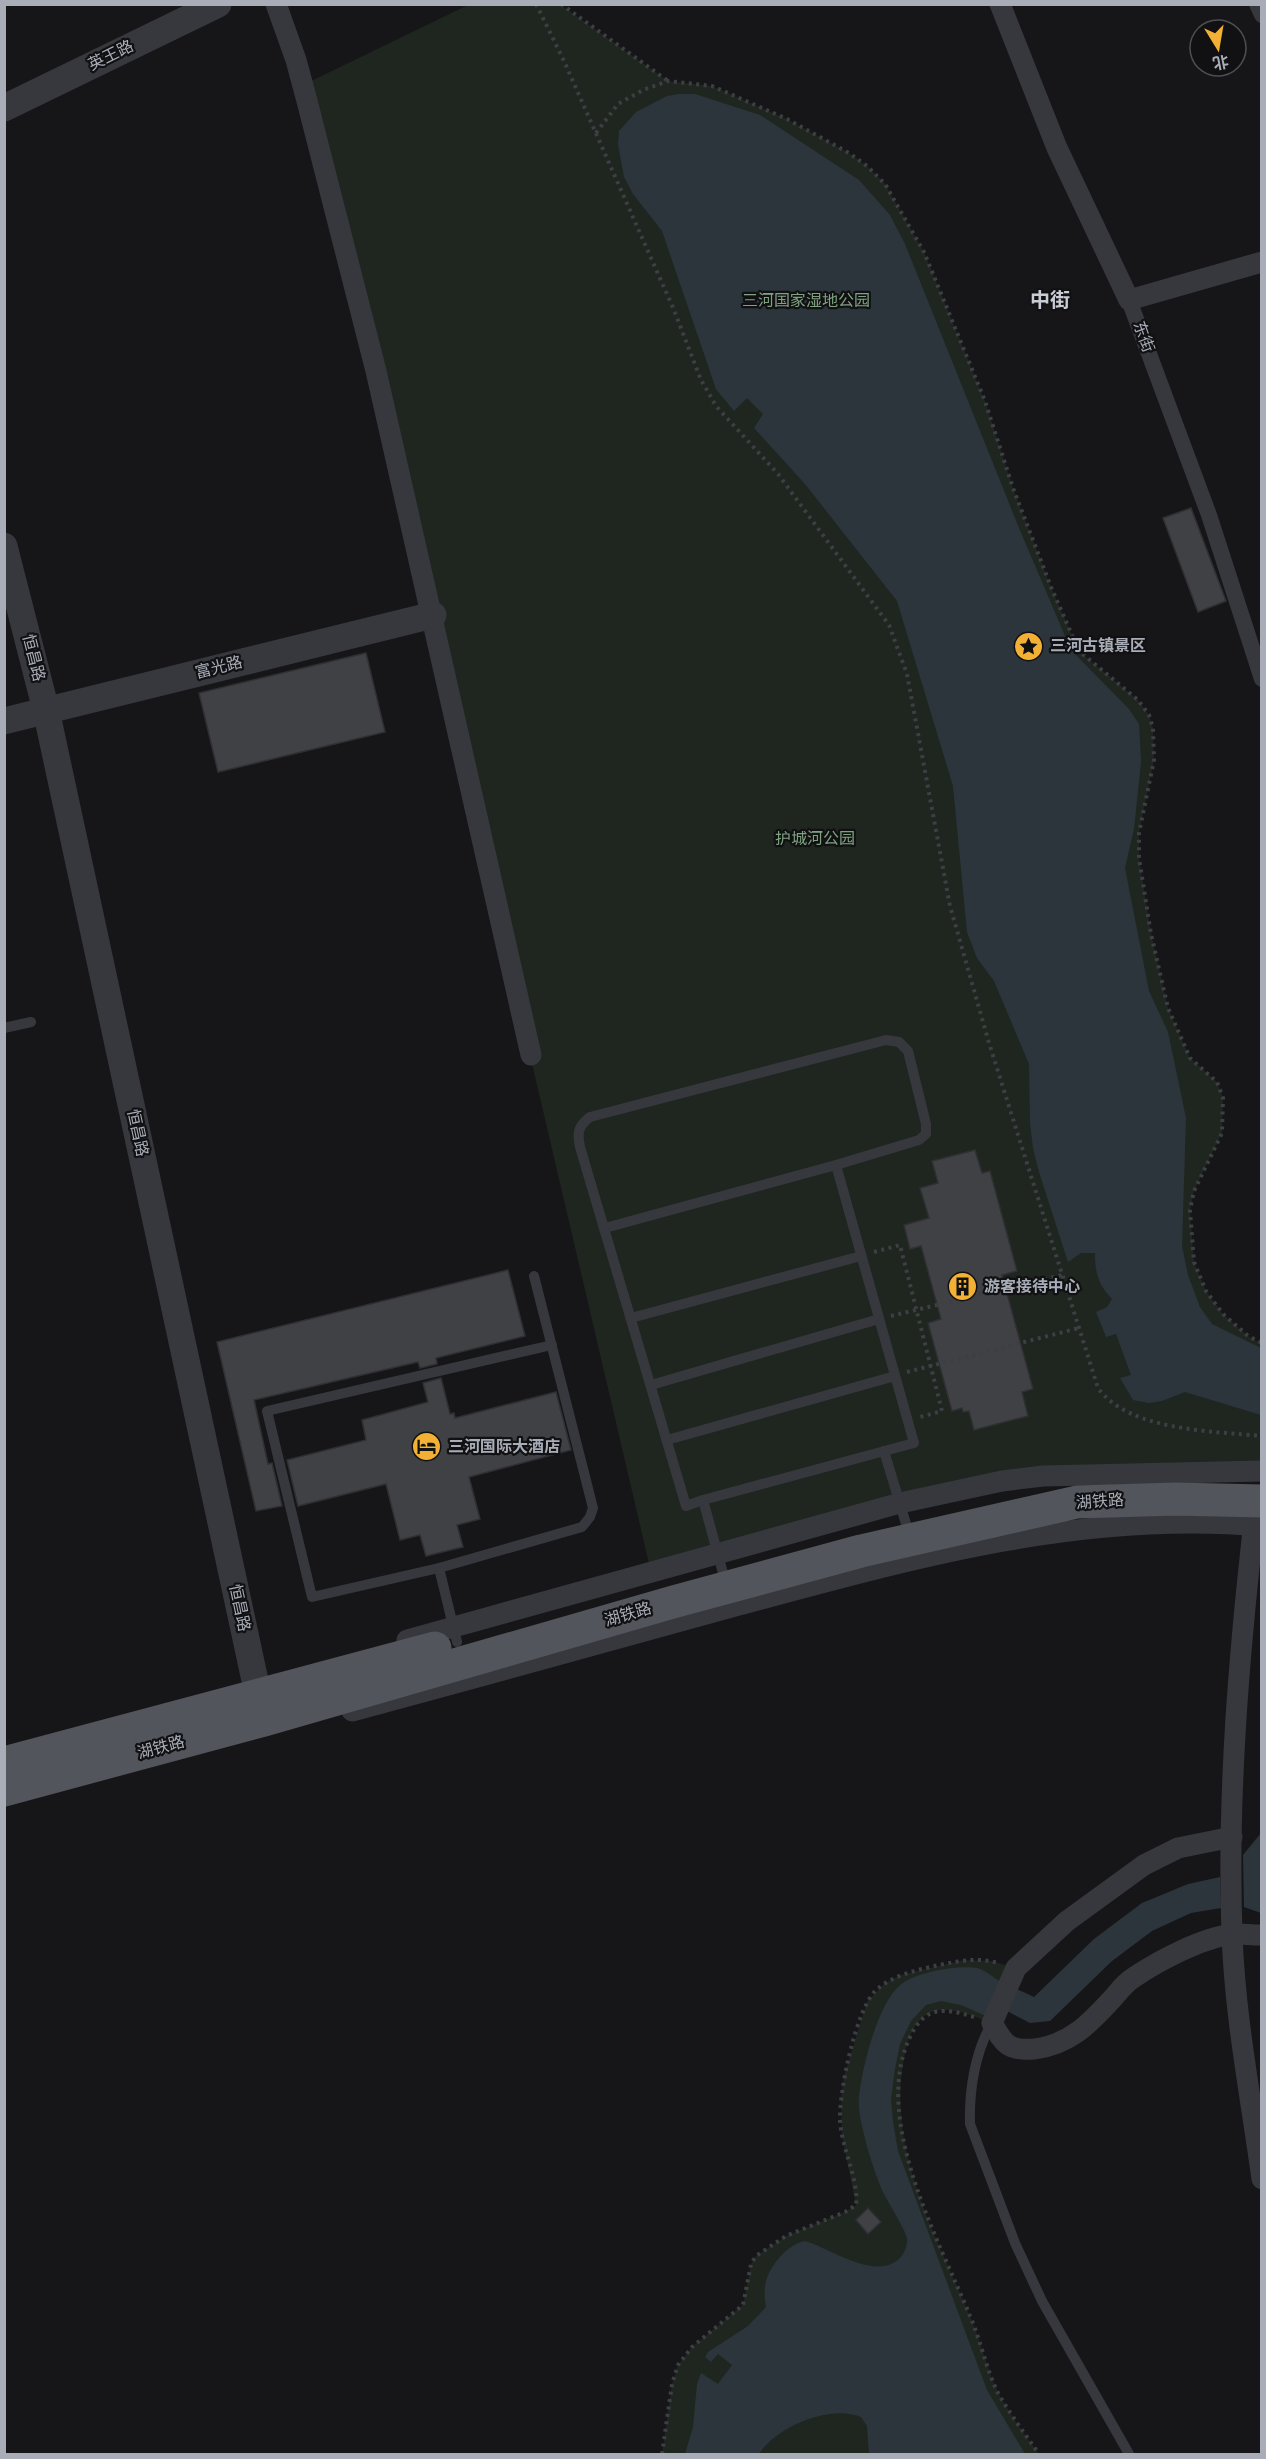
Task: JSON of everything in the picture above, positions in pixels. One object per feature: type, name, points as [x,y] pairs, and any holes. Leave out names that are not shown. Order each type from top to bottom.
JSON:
[{"type":"main road","name":"湖铁路","points":[[4,1790],[259,1699],[455,1634],[722,1571],[861,1551],[906,1523],[1077,1502],[1259,1493]]},
{"type":"main road","name":"湖铁路","points":[[4,1763],[259,1699],[722,1571]]},
{"type":"street","name":"英王路","points":[[4,108],[218,4]]},
{"type":"street","points":[[276,4],[296,60],[325,166],[376,371],[531,1055]]},
{"type":"street","name":"东街","points":[[1000,4],[1058,148],[1129,300],[1209,515],[1262,680]]},
{"type":"street","points":[[1257,4],[1262,15]]},
{"type":"street","points":[[1129,300],[1262,262]]},
{"type":"street","name":"恒昌路","points":[[4,546],[46,710],[259,1699]]},
{"type":"street","name":"富光路","points":[[4,721],[433,615]]},
{"type":"street","points":[[4,1806],[897,1562],[1072,1529],[1217,1522],[1259,1493]]},
{"type":"street","points":[[1259,1493],[1239,1660],[1232,1837],[1232,1934],[1235,1974],[1262,2179]]},
{"type":"street","points":[[4,1749],[259,1699]]},
{"type":"street","points":[[1232,1837],[1178,1848],[1144,1865],[1067,1921],[1016,1968],[992,2023],[1003,2042],[1012,2048],[1040,2048],[1061,2043],[1085,2027],[1130,1980],[1170,1957],[1232,1934],[1262,1935]]},
{"type":"lane","points":[[4,1028],[31,1022]]},
{"type":"lane","points":[[605,1228],[919,1140],[926,1134],[926,1124],[908,1051],[899,1042],[886,1040],[590,1117],[580,1125],[578,1136],[686,1506],[914,1443],[836,1165]]},
{"type":"lane","points":[[631,1318],[861,1256]]},
{"type":"lane","points":[[534,1276],[552,1345],[593,1508],[590,1517],[582,1527],[439,1568],[312,1597],[267,1411],[552,1345]]},
{"type":"lane","points":[[651,1385],[879,1319]]},
{"type":"lane","points":[[667,1440],[895,1376]]},
{"type":"lane","points":[[884,1451],[906,1523]]},
{"type":"lane","points":[[703,1500],[722,1571]]},
{"type":"lane","points":[[439,1568],[455,1634]]},
{"type":"lane","points":[[992,2023],[979,2055],[970,2103],[970,2124],[1015,2243],[1042,2301],[1129,2454]]},
{"type":"path","points":[[536,4],[674,310],[701,380],[716,406],[778,474],[889,625],[907,674],[950,906],[988,1043],[1098,1388],[1113,1404],[1139,1418],[1194,1429],[1262,1436]]},
{"type":"path","points":[[561,4],[668,81]]},
{"type":"path","points":[[596,133],[618,105],[643,90],[668,81],[712,86],[787,119],[849,153],[867,166],[885,184],[924,252],[985,401],[1013,488],[1051,587],[1079,651],[1138,700],[1149,716],[1153,728],[1154,760],[1139,833],[1139,858],[1151,933],[1172,1018],[1190,1058],[1217,1082],[1223,1098],[1222,1133],[1194,1191],[1190,1210],[1194,1262],[1206,1291],[1222,1314],[1248,1336],[1262,1343]]},
{"type":"path","points":[[861,1256],[900,1245],[942,1411],[907,1420]]},
{"type":"path","points":[[879,1319],[1062,1275]]},
{"type":"path","points":[[895,1376],[1079,1328]]},
{"type":"path","points":[[662,2454],[676,2369],[692,2347],[743,2305],[750,2269],[756,2256],[786,2236],[855,2206],[856,2199],[841,2129],[841,2098],[844,2076],[867,2002],[885,1983],[918,1970],[971,1960],[991,1961],[1016,1968]]},
{"type":"path","points":[[992,2023],[945,2010],[930,2013],[924,2017],[912,2031],[907,2043],[899,2090],[899,2113],[907,2158],[915,2185],[974,2325],[999,2393],[1039,2454]]},
{"type":"green space","name":"护城河公园","points":[[468,5],[561,5],[668,81],[712,86],[787,119],[849,153],[867,166],[885,184],[924,252],[985,401],[1013,488],[1051,587],[1079,651],[1138,700],[1149,715],[1153,728],[1154,760],[1139,833],[1139,858],[1151,933],[1168,1008],[1190,1058],[1217,1082],[1223,1098],[1222,1133],[1194,1191],[1190,1210],[1194,1262],[1206,1291],[1223,1314],[1248,1336],[1261,1343],[1262,1466],[1043,1476],[651,1572],[303,85]]},
{"type":"green space","points":[[964,1960],[991,1961],[1016,1968],[992,2023],[950,2010],[929,2013],[918,2022],[908,2040],[905,2053],[900,2088],[902,2123],[908,2157],[918,2191],[976,2330],[995,2385],[1008,2409],[1039,2454],[662,2454],[672,2384],[678,2365],[692,2347],[743,2305],[751,2264],[756,2256],[786,2236],[845,2212],[856,2205],[842,2136],[841,2098],[844,2076],[867,2002],[885,1983],[901,1975]]},
{"type":"shaded area","name":"三河国家湿地公园","points":[[695,94],[760,115],[859,180],[890,215],[905,244],[1019,528],[1071,650],[1129,709],[1139,724],[1141,762],[1134,829],[1125,868],[1149,991],[1168,1032],[1186,1118],[1182,1246],[1188,1275],[1200,1307],[1212,1324],[1261,1348],[1261,1415],[1185,1392],[1162,1401],[1149,1403],[1133,1400],[1120,1378],[1131,1375],[1116,1334],[1106,1337],[1096,1312],[1107,1307],[1112,1299],[1098,1278],[1095,1253],[1081,1253],[1068,1262],[1033,1148],[1030,1123],[1029,1064],[994,981],[977,958],[967,932],[953,786],[897,601],[805,484],[754,428],[763,414],[747,398],[734,411],[716,389],[662,231],[633,194],[624,177],[618,144],[619,131],[636,112],[667,96]]},
{"type":"shaded area","points":[[1261,1833],[1261,1913],[1244,1907],[1243,1855]]},
{"type":"shaded area","points":[[1220,1877],[1221,1908],[1191,1913],[1152,1931],[1112,1961],[1050,2021],[1030,2023],[995,2005],[986,2016],[961,2005],[941,2001],[926,2005],[911,2021],[900,2044],[891,2099],[898,2151],[987,2390],[1025,2454],[869,2454],[867,2426],[861,2417],[834,2414],[805,2420],[791,2427],[767,2444],[759,2454],[685,2454],[693,2427],[697,2384],[701,2373],[718,2384],[732,2365],[718,2354],[711,2362],[705,2357],[708,2352],[748,2326],[766,2307],[765,2292],[769,2272],[785,2252],[805,2241],[852,2261],[877,2266],[889,2265],[899,2259],[904,2252],[907,2238],[876,2174],[863,2131],[859,2106],[863,2070],[877,2022],[891,1995],[899,1986],[925,1973],[969,1967],[983,1970],[1001,1982],[1034,1997],[1094,1939],[1142,1903],[1188,1884]]},
{"type":"building","points":[[1191,508],[1226,601],[1198,612],[1163,518]]},
{"type":"building","points":[[366,653],[385,732],[218,772],[199,693]]},
{"type":"building","name":"游客接待中心","points":[[975,1150],[982,1173],[990,1171],[1017,1271],[1002,1275],[1033,1389],[1022,1392],[1028,1416],[974,1430],[969,1411],[963,1412],[962,1408],[952,1411],[928,1323],[941,1319],[921,1246],[910,1249],[904,1225],[929,1218],[920,1188],[938,1183],[932,1161]]},
{"type":"building","points":[[508,1270],[525,1336],[436,1358],[437,1364],[420,1368],[418,1362],[254,1400],[268,1464],[272,1463],[282,1506],[256,1511],[217,1342]]},
{"type":"building","points":[[441,1378],[450,1414],[454,1413],[455,1418],[556,1392],[571,1450],[469,1477],[480,1519],[457,1525],[463,1547],[426,1556],[420,1535],[400,1540],[386,1484],[298,1506],[287,1460],[366,1440],[362,1420],[428,1402],[423,1383]]},
{"type":"building","points":[[868,2208],[881,2222],[868,2234],[856,2220]]},
{"type":"place","name":"三河古镇景区","points":[[1029,646]]},
{"type":"place","name":"游客接待中心","points":[[963,1287]]},
{"type":"place","name":"三河国际大酒店","points":[[427,1447]]},
{"type":"district","name":"中街","points":[[1050,301]]}]
